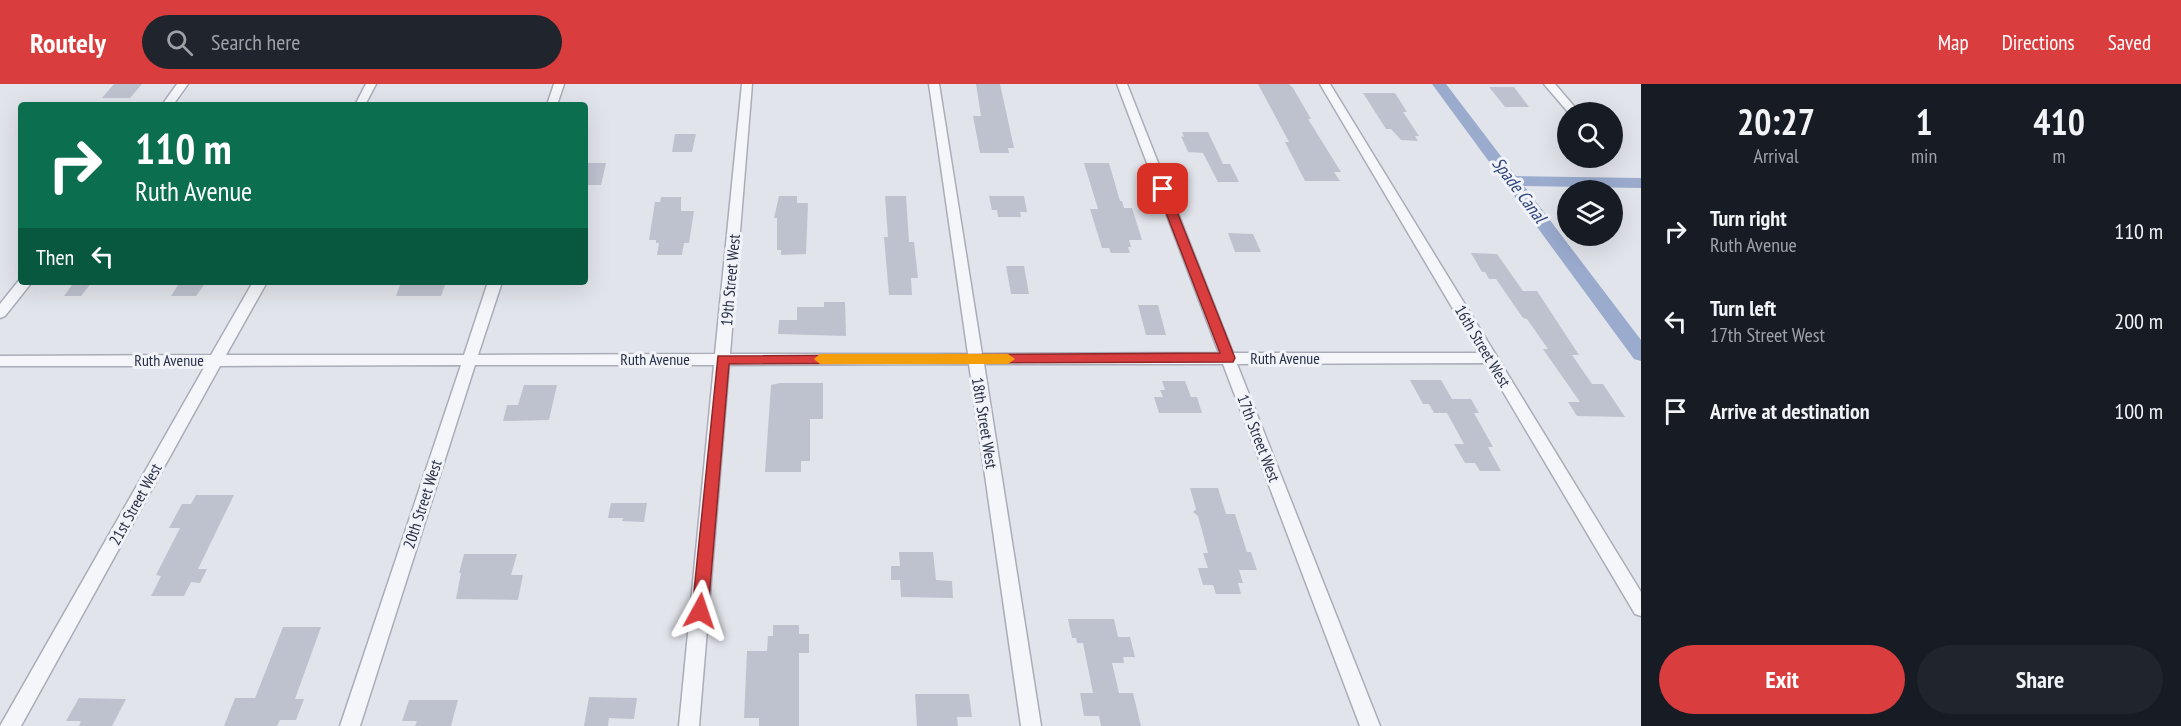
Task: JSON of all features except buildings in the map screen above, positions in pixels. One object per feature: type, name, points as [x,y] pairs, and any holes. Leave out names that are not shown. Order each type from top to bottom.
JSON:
[{"type":"street","points":[[169,102],[183,84]]},
{"type":"street","points":[[362,102],[371,84]]},
{"type":"street","points":[[553,102],[559,84]]},
{"type":"street","name":"19th Street West","points":[[689,726],[747,84]]},
{"type":"street","name":"18th Street West","points":[[934,84],[1031,726]]},
{"type":"street","name":"17th Street West","points":[[1122,84],[1370,726]]},
{"type":"street","name":"16th Street West","points":[[1326,84],[1641,608]]},
{"type":"street","points":[[1549,84],[1565,102]]},
{"type":"street","points":[[0,313],[23,285]]},
{"type":"street","name":"21st Street West","points":[[10,726],[258,285]]},
{"type":"street","name":"20th Street West","points":[[350,726],[494,285]]},
{"type":"street","name":"Ruth Avenue","points":[[0,361],[1490,358]]},
{"type":"waterway","name":"Spade Canal","points":[[1439,84],[1641,354]]},
{"type":"waterway","points":[[1512,181],[1641,183]]},
{"type":"slow traffic","points":[[820,359],[1008,359]]},
{"type":"route","points":[[700,611],[723,359],[1228,358],[1163,189]]}]
